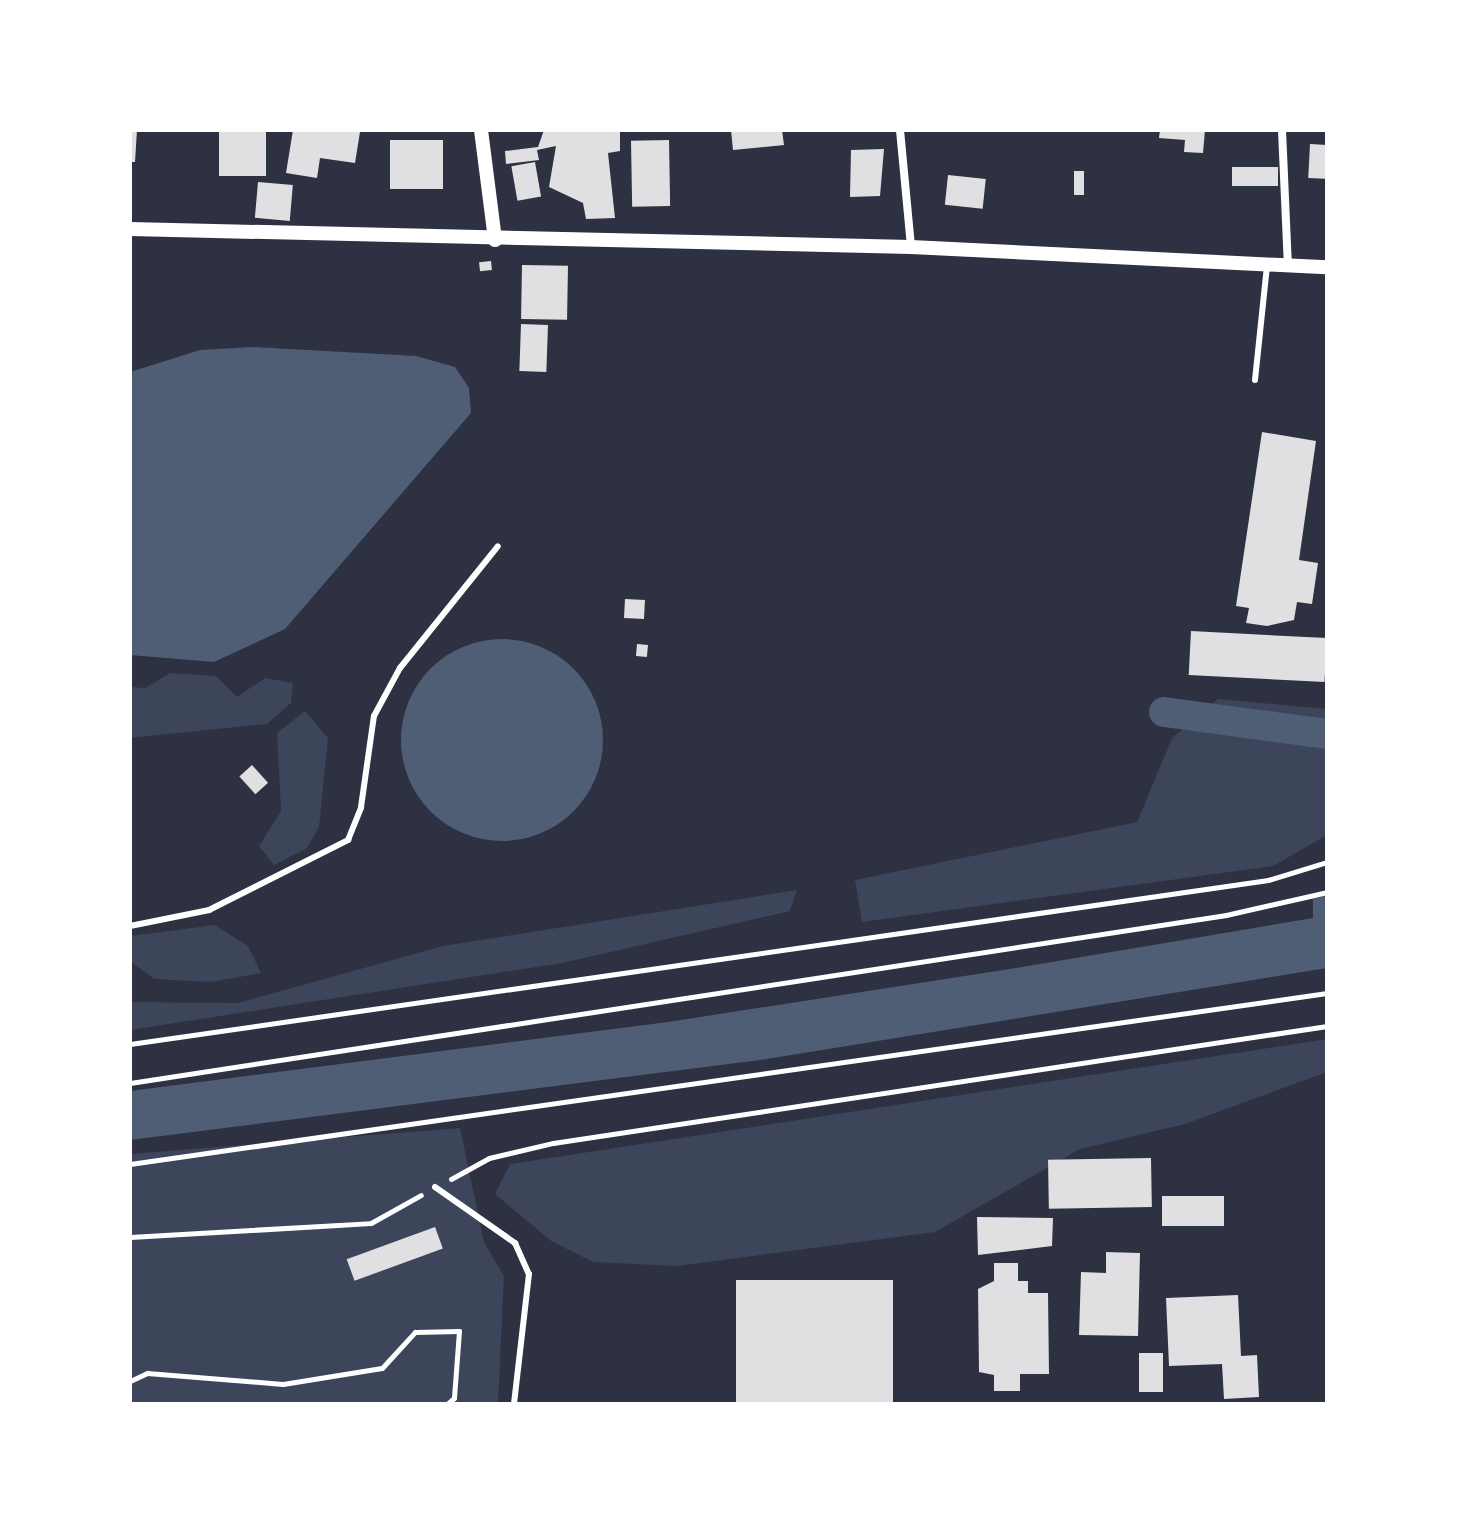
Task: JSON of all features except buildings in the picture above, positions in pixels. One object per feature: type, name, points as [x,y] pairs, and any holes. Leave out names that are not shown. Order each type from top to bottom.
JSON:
[{"type":"street","points":[[481,130],[495,240]]},
{"type":"street","points":[[900,130],[911,247]]},
{"type":"street","points":[[1282,130],[1288,266]]},
{"type":"street","points":[[130,229],[495,240],[911,247],[1327,267]]},
{"type":"lane","points":[[1255,380],[1267,265]]},
{"type":"lane","points":[[130,926],[209,910],[348,840],[361,807],[374,716],[400,668],[498,546]]},
{"type":"lane","points":[[435,1187],[473,1207],[515,1243],[529,1274],[514,1404]]},
{"type":"path","points":[[130,1044],[1268,880],[1327,862]]},
{"type":"path","points":[[130,1083],[1226,915],[1327,892]]},
{"type":"path","points":[[130,1164],[1327,993]]},
{"type":"path","points":[[130,1237],[371,1223],[489,1158],[553,1143],[1327,1026]]},
{"type":"path","points":[[130,1381],[147,1373],[283,1384],[382,1368],[415,1332],[459,1331],[454,1398],[447,1404]]},
{"type":"shaded area","points":[[252,347],[416,356],[455,367],[469,388],[471,413],[285,629],[214,662],[130,655],[130,372],[200,350]]},
{"type":"shaded area","points":[[502,639],[541,647],[573,669],[595,701],[603,740],[595,779],[573,811],[541,833],[502,841],[463,833],[431,811],[409,779],[401,740],[409,701],[431,669],[463,647]]},
{"type":"shaded area","points":[[170,673],[216,676],[237,697],[265,678],[293,683],[291,703],[267,724],[130,738],[130,687],[145,688]]},
{"type":"shaded area","points":[[1218,699],[1327,709],[1327,835],[1273,866],[862,922],[855,880],[1137,822],[1172,738]]},
{"type":"shaded area","points":[[305,711],[328,738],[319,827],[307,848],[274,865],[259,846],[281,811],[277,733]]},
{"type":"shaded area","points":[[797,890],[790,911],[562,963],[130,1030],[130,1002],[238,1003],[443,946]]},
{"type":"shaded area","points":[[1327,896],[1327,968],[760,1060],[130,1140],[130,1091],[668,1022],[1016,968],[1313,918],[1313,899]]},
{"type":"shaded area","points":[[215,925],[248,946],[261,973],[211,982],[154,979],[130,961],[130,936]]},
{"type":"shaded area","points":[[1327,1039],[1327,1072],[1185,1124],[1080,1149],[935,1232],[677,1266],[593,1262],[551,1241],[495,1194],[510,1164]]},
{"type":"shaded area","points":[[460,1128],[484,1242],[504,1276],[498,1404],[130,1404],[130,1154]]},
{"type":"waterway","points":[[1164,712],[1327,734]]}]
